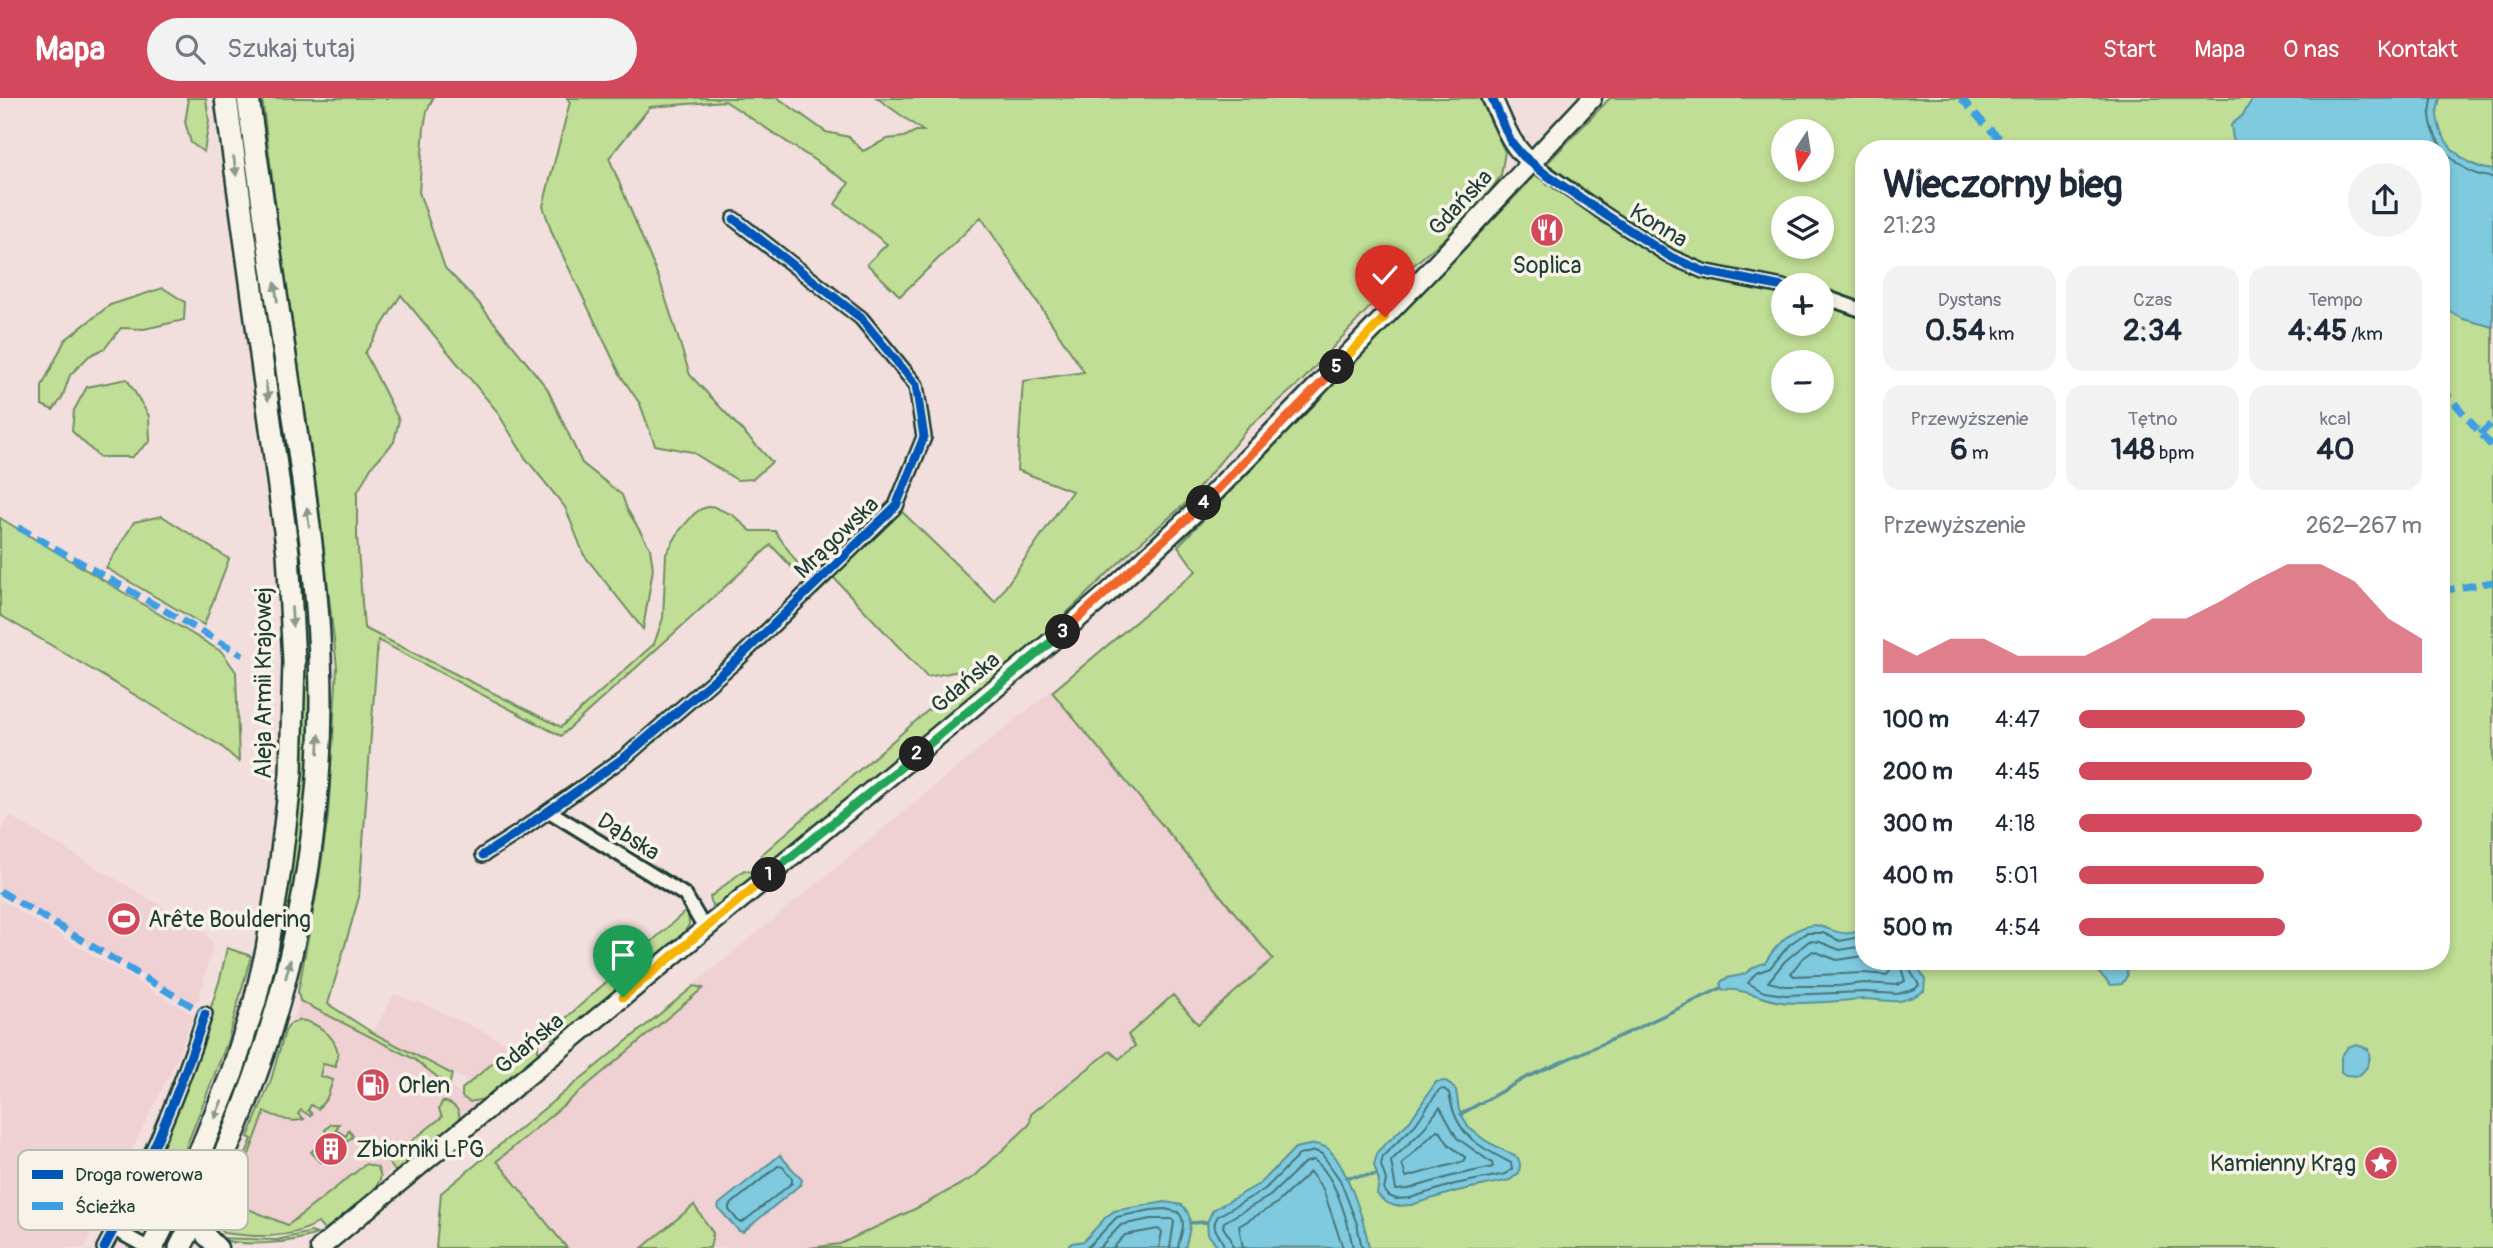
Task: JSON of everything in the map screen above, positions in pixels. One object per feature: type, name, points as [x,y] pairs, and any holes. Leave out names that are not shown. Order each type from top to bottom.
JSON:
[{"type":"main road","name":"Aleja Armii Krajowej","points":[[201,1150],[232,1073],[252,1012],[267,950],[280,869],[292,763],[294,661],[288,553],[226,98]]},
{"type":"main road","points":[[226,1150],[266,1048],[282,995],[308,866],[320,733],[319,636],[312,551],[248,98]]},
{"type":"main road","points":[[1492,98],[1511,142],[1521,155],[1531,162]]},
{"type":"main road","name":"Gdańska","points":[[320,1248],[1033,657],[1187,519],[1426,274],[1592,98]]},
{"type":"main road","name":"Aleja Armii Krajowej","points":[[150,1248],[159,1230]]},
{"type":"main road","points":[[180,1248],[190,1230]]},
{"type":"main road","points":[[204,1230],[206,1236],[218,1248]]},
{"type":"street","name":"Konna","points":[[1531,162],[1602,213],[1671,257],[1703,271],[1771,285]]},
{"type":"street","name":"Mrągowska","points":[[549,811],[625,757],[737,660],[890,512],[901,496],[925,437],[916,386],[861,318],[734,219]]},
{"type":"street","points":[[1834,301],[1855,309]]},
{"type":"street","name":"Dąbska","points":[[549,811],[685,895],[705,929]]},
{"type":"street","points":[[483,855],[549,811]]},
{"type":"street","points":[[151,1150],[180,1088],[205,1014]]},
{"type":"street","points":[[104,1248],[113,1230]]},
{"type":"street","name":"Aleja Armii Krajowej","points":[[116,1230],[150,1248]]},
{"type":"shaded area","points":[[1196,571],[1586,807],[1030,1124],[974,1177],[919,1207],[840,1244],[809,1248],[436,1248],[441,1193]]},
{"type":"shaded area","points":[[10,816],[205,932],[213,944],[199,998],[191,1005],[0,891],[0,832]]},
{"type":"shaded area","points":[[0,900],[193,1015],[176,1060],[132,1150],[18,1150],[18,1230],[93,1230],[84,1248],[0,1248]]},
{"type":"shaded area","points":[[394,994],[433,1008],[513,1046],[469,1082],[373,1033]]},
{"type":"shaded area","points":[[300,1001],[414,1059],[477,1107],[379,1180],[288,1225],[248,1209],[248,1156],[265,1112]]},
{"type":"green space","points":[[187,98],[206,98],[209,121],[204,152],[191,143],[185,122]]},
{"type":"green space","points":[[234,98],[241,98],[308,593],[313,733],[301,866],[264,1033],[215,1150],[211,1150],[251,1049],[264,1003],[299,773]]},
{"type":"green space","points":[[262,98],[433,98],[424,127],[419,192],[445,268],[477,301],[547,388],[582,463],[622,495],[627,509],[650,548],[653,569],[643,629],[584,555],[565,507],[526,459],[496,410],[401,295],[365,353],[399,420],[394,442],[371,467],[357,493],[357,536],[364,628],[561,727],[654,644],[663,618],[666,554],[680,530],[701,509],[712,506],[733,515],[751,531],[775,531],[807,577],[848,543],[853,547],[896,506],[995,602],[1072,491],[1017,470],[1023,381],[1084,372],[981,217],[900,296],[867,264],[887,244],[835,204],[849,183],[725,101],[650,107],[609,158],[660,281],[690,375],[772,462],[753,479],[737,480],[692,452],[655,445],[640,404],[621,376],[552,233],[543,206],[570,102],[567,98],[778,98],[826,132],[849,137],[863,151],[887,139],[923,131],[877,98],[1480,98],[1505,152],[1501,175],[1487,196],[1456,229],[1390,285],[1303,380],[1248,428],[1187,502],[1133,549],[1018,660],[769,863],[761,864],[761,855],[977,668],[927,677],[834,578],[817,594],[771,545],[561,736],[378,640],[359,897],[328,1004],[373,1033],[452,1074],[449,1086],[414,1059],[300,1001],[298,992],[328,817],[337,667],[318,499]]},
{"type":"green space","points":[[1610,98],[2493,98],[2493,1248],[809,1248],[840,1244],[919,1207],[974,1177],[1030,1124],[1031,1114],[1110,1051],[1119,1059],[1135,1046],[1128,1035],[1173,995],[1198,1024],[1273,959],[1052,692],[1196,571],[1178,546]]},
{"type":"green space","points":[[163,288],[185,302],[184,320],[144,329],[121,328],[105,348],[89,356],[70,375],[62,398],[53,410],[42,405],[42,386],[65,340],[110,305]]},
{"type":"green space","points":[[127,379],[149,416],[150,441],[132,457],[99,457],[72,431],[74,410],[87,387]]},
{"type":"green space","points":[[162,516],[229,559],[204,625],[106,568],[134,522]]},
{"type":"green space","points":[[0,518],[222,652],[236,672],[239,762],[221,746],[0,615]]},
{"type":"green space","points":[[744,870],[751,872],[753,877],[719,904],[712,906],[710,897]]},
{"type":"green space","points":[[688,909],[689,925],[682,935],[563,1035],[552,1039],[547,1035]]},
{"type":"green space","points":[[227,948],[251,956],[227,1043],[185,1150],[158,1150],[184,1091],[220,979]]},
{"type":"green space","points":[[694,986],[703,988],[497,1161],[567,1248],[436,1248],[441,1193]]},
{"type":"green space","points":[[300,1020],[312,1023],[329,1035],[336,1046],[336,1067],[323,1064],[320,1076],[333,1080],[327,1098],[318,1109],[311,1105],[308,1110],[312,1114],[310,1116],[301,1110],[298,1114],[304,1119],[294,1121],[265,1112],[248,1157],[252,1139],[248,1137],[271,1080],[285,1031],[290,1024]]},
{"type":"green space","points":[[538,1042],[538,1054],[489,1098],[470,1102],[462,1097],[462,1089],[513,1046],[523,1056]]},
{"type":"green space","points":[[442,1102],[457,1109],[459,1121],[395,1171],[389,1163],[390,1152],[399,1151],[442,1117],[439,1109]]},
{"type":"green space","points":[[331,1124],[339,1124],[336,1130],[346,1136],[349,1130],[353,1136],[341,1147],[334,1140],[323,1150],[328,1158],[321,1162],[311,1152],[329,1136],[325,1130]]},
{"type":"green space","points":[[366,1164],[377,1167],[380,1174],[375,1188],[362,1201],[324,1230],[318,1223],[284,1235],[223,1233],[221,1230],[248,1230],[248,1209],[288,1225]]},
{"type":"green space","points":[[694,1205],[713,1233],[710,1248],[642,1248]]},
{"type":"green space","points":[[311,1232],[317,1234],[266,1243],[239,1243],[218,1238],[277,1240]]},
{"type":"water","points":[[2253,98],[2440,98],[2437,115],[2446,140],[2234,140],[2231,125],[2242,116]]},
{"type":"water","points":[[2450,145],[2464,159],[2493,170],[2493,327],[2463,319],[2450,311]]},
{"type":"water","points":[[1814,925],[1845,933],[1855,932],[1855,970],[1919,970],[1925,980],[1924,991],[1900,1001],[1862,999],[1801,1003],[1781,1002],[1721,988],[1721,982],[1729,977],[1744,974],[1765,963],[1792,933]]},
{"type":"water","points":[[2127,970],[2127,976],[2122,984],[2111,985],[2097,971]]},
{"type":"water","points":[[2356,1044],[2368,1049],[2370,1058],[2358,1076],[2346,1075],[2341,1072],[2341,1057],[2348,1047]]},
{"type":"water","points":[[1446,1081],[1456,1090],[1459,1110],[1468,1127],[1486,1141],[1518,1158],[1519,1173],[1510,1180],[1457,1191],[1411,1205],[1395,1206],[1385,1202],[1377,1194],[1379,1181],[1374,1165],[1378,1151],[1410,1121],[1436,1082]]},
{"type":"water","points":[[1315,1144],[1326,1147],[1341,1166],[1359,1209],[1369,1248],[1218,1247],[1208,1234],[1207,1222],[1213,1210],[1261,1183],[1295,1148]]},
{"type":"water","points":[[780,1155],[802,1180],[801,1184],[743,1232],[739,1231],[718,1208],[719,1204]]},
{"type":"water","points":[[1165,1202],[1182,1205],[1189,1215],[1190,1225],[1185,1248],[1065,1248],[1072,1243],[1084,1241],[1114,1211]]},
{"type":"waterway","points":[[1461,1114],[1525,1078],[1721,988]]},
{"type":"waterway","points":[[1346,1177],[1376,1175]]},
{"type":"waterway","points":[[1190,1223],[1207,1222]]},
{"type":"marked path","points":[[1961,98],[2003,140]]},
{"type":"marked path","points":[[2450,398],[2493,448]]},
{"type":"marked path","points":[[2480,434],[2493,422]]},
{"type":"marked path","points":[[18,527],[243,655]]},
{"type":"marked path","points":[[2450,589],[2493,582]]},
{"type":"marked path","points":[[0,891],[205,1014]]},
{"type":"cycle path","points":[[1492,98],[1511,142],[1521,154],[1545,174],[1606,215],[1671,257],[1703,271],[1771,285]]},
{"type":"cycle path","points":[[483,855],[625,757],[737,660],[896,506],[924,437],[916,385],[861,318],[734,219]]},
{"type":"cycle path","points":[[152,1150],[184,1074],[205,1014]]},
{"type":"cycle path","points":[[104,1248],[113,1230]]},
{"type":"place","name":"Soplica","points":[[1547,230]]},
{"type":"place","name":"Arête Bouldering","points":[[124,919]]},
{"type":"place","name":"Orlen","points":[[373,1085]]},
{"type":"place","name":"Zbiorniki LPG","points":[[331,1149]]},
{"type":"place","name":"Kamienny Krąg","points":[[2381,1163]]},
{"type":"route","points":[[623,997],[1107,594],[1196,511],[1385,317]]}]
